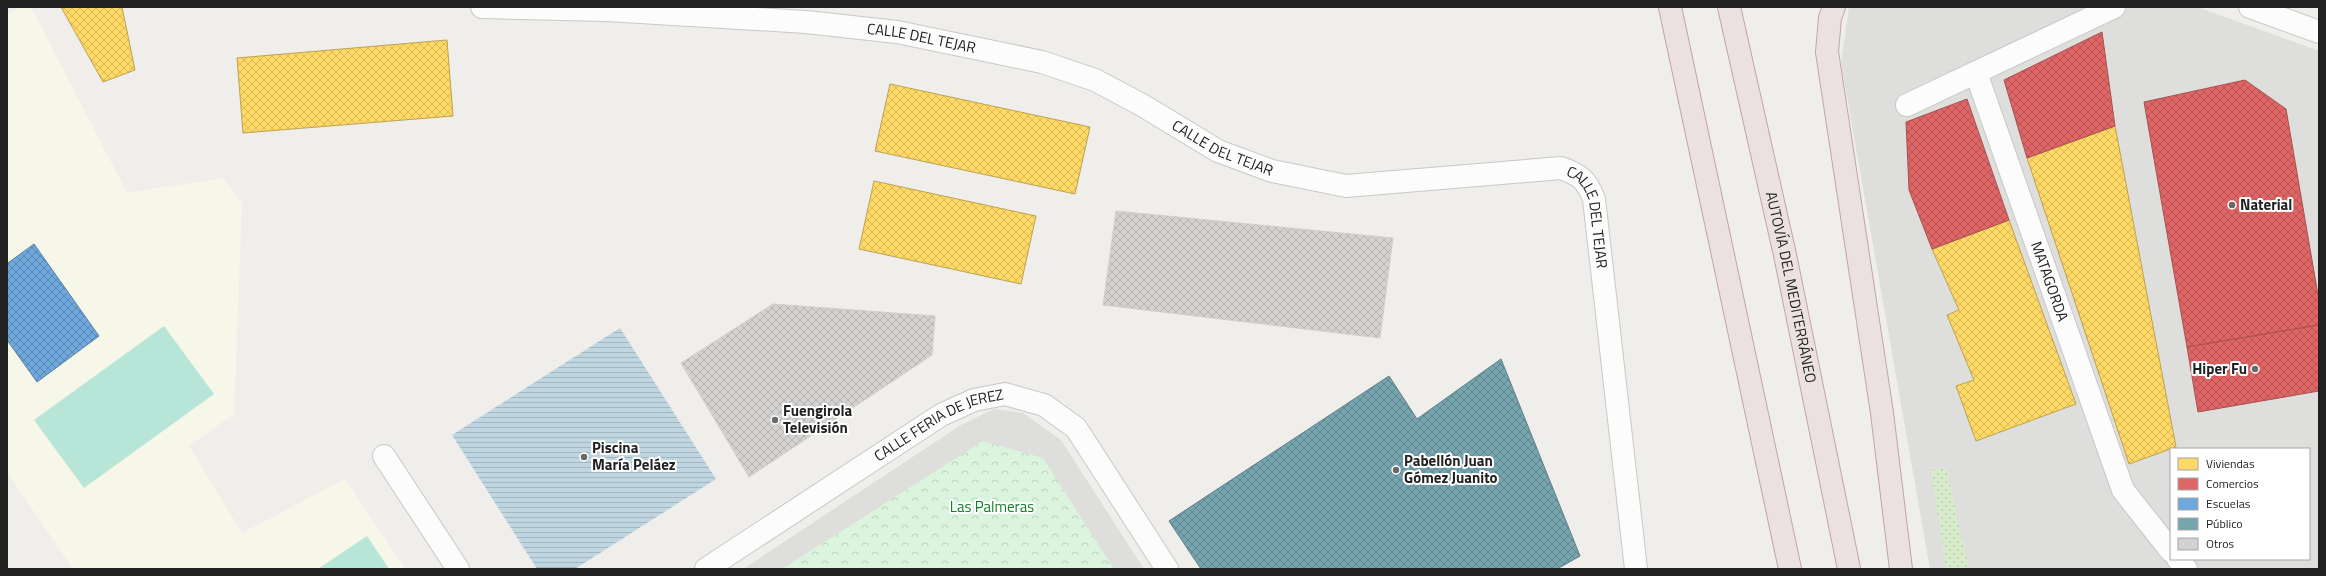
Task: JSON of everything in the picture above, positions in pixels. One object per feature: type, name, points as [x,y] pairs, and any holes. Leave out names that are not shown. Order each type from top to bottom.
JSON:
[{"type":"highway","points":[[1670,7],[1790,569]]},
{"type":"highway","name":"AUTOVÍA DEL MEDITERRÁNEO","points":[[1729,7],[1785,255],[1849,569]]},
{"type":"highway","points":[[1834,7],[1830,18],[1827,52],[1882,413],[1901,569]]},
{"type":"street","name":"CALLE DEL TEJAR","points":[[482,7],[607,10],[806,22],[897,32],[1034,60],[1095,80],[1142,105],[1218,151],[1272,171],[1346,186],[1561,168],[1576,174],[1588,184],[1594,199],[1636,569]]},
{"type":"street","points":[[1907,105],[2114,7]]},
{"type":"street","points":[[2250,7],[2319,32]]},
{"type":"street","name":"MATAGORDA","points":[[1976,73],[2123,490],[2170,550]]},
{"type":"street","name":"CALLE FERIA DE JEREZ","points":[[706,569],[941,415],[974,400],[1005,394],[1044,405],[1076,428],[1167,569]]},
{"type":"street","points":[[384,456],[458,569]]},
{"type":"street","points":[[2179,560],[2186,569]]},
{"type":"shaded area","points":[[20,7],[31,7],[127,193],[223,178],[242,203],[234,414],[189,446],[242,533],[345,479],[405,569],[73,569],[7,472],[7,14]]},
{"type":"shaded area","points":[[1849,7],[2197,7],[2319,51],[2319,569],[1930,569],[1841,63]]},
{"type":"shaded area","name":"Las Palmeras","points":[[994,409],[1023,413],[1061,440],[1144,569],[743,569],[961,425]]},
{"type":"green space","points":[[164,326],[214,394],[84,488],[34,420]]},
{"type":"green space","name":"Las Palmeras","points":[[983,441],[1043,458],[1114,569],[782,569]]},
{"type":"green space","points":[[1946,468],[1969,569],[1946,569],[1931,470]]},
{"type":"green space","points":[[367,536],[389,569],[318,569]]},
{"type":"water","name":"Piscina María Peláez","points":[[620,328],[716,479],[575,569],[537,569],[452,435]]},
{"type":"building: Viviendas","points":[[61,7],[122,7],[135,70],[103,82]]},
{"type":"building: Viviendas","points":[[447,40],[453,116],[243,133],[237,58]]},
{"type":"building: Viviendas","points":[[890,84],[1090,127],[1075,194],[875,151]]},
{"type":"building: Viviendas","points":[[2115,126],[2176,447],[2129,464],[2027,158]]},
{"type":"building: Viviendas","points":[[874,181],[1036,216],[1021,284],[859,249]]},
{"type":"building: Viviendas","points":[[2009,220],[2076,404],[1976,441],[1956,386],[1974,380],[1947,315],[1959,310],[1932,249]]},
{"type":"building: Comercios","points":[[2102,32],[2115,126],[2027,158],[2004,80]]},
{"type":"building: Comercios","name":"Naterial","points":[[2245,80],[2286,109],[2319,301],[2319,325],[2187,347],[2144,102]]},
{"type":"building: Comercios","points":[[1967,99],[2009,220],[1932,249],[1909,190],[1906,122]]},
{"type":"building: Comercios","name":"Hiper Fu","points":[[2319,325],[2319,391],[2198,412],[2187,347]]},
{"type":"building: Escuelas","points":[[34,244],[99,336],[37,382],[7,340],[7,261],[8,263]]},
{"type":"building: Público","name":"Pabellón Juan Gómez Juanito","points":[[1501,359],[1580,556],[1557,569],[1201,569],[1169,521],[1389,376],[1417,419]]},
{"type":"building: Otros","points":[[1116,211],[1393,238],[1380,338],[1103,305]]},
{"type":"building: Otros","name":"Fuengirola Televisión","points":[[773,304],[935,316],[932,355],[749,477],[681,363]]},
{"type":"place","name":"Naterial","points":[[2232,205]]},
{"type":"place","name":"Hiper Fu","points":[[2255,369]]},
{"type":"place","name":"Fuengirola Televisión","points":[[775,420]]},
{"type":"place","name":"Piscina María Peláez","points":[[584,457]]},
{"type":"place","name":"Pabellón Juan Gómez Juanito","points":[[1396,470]]}]
